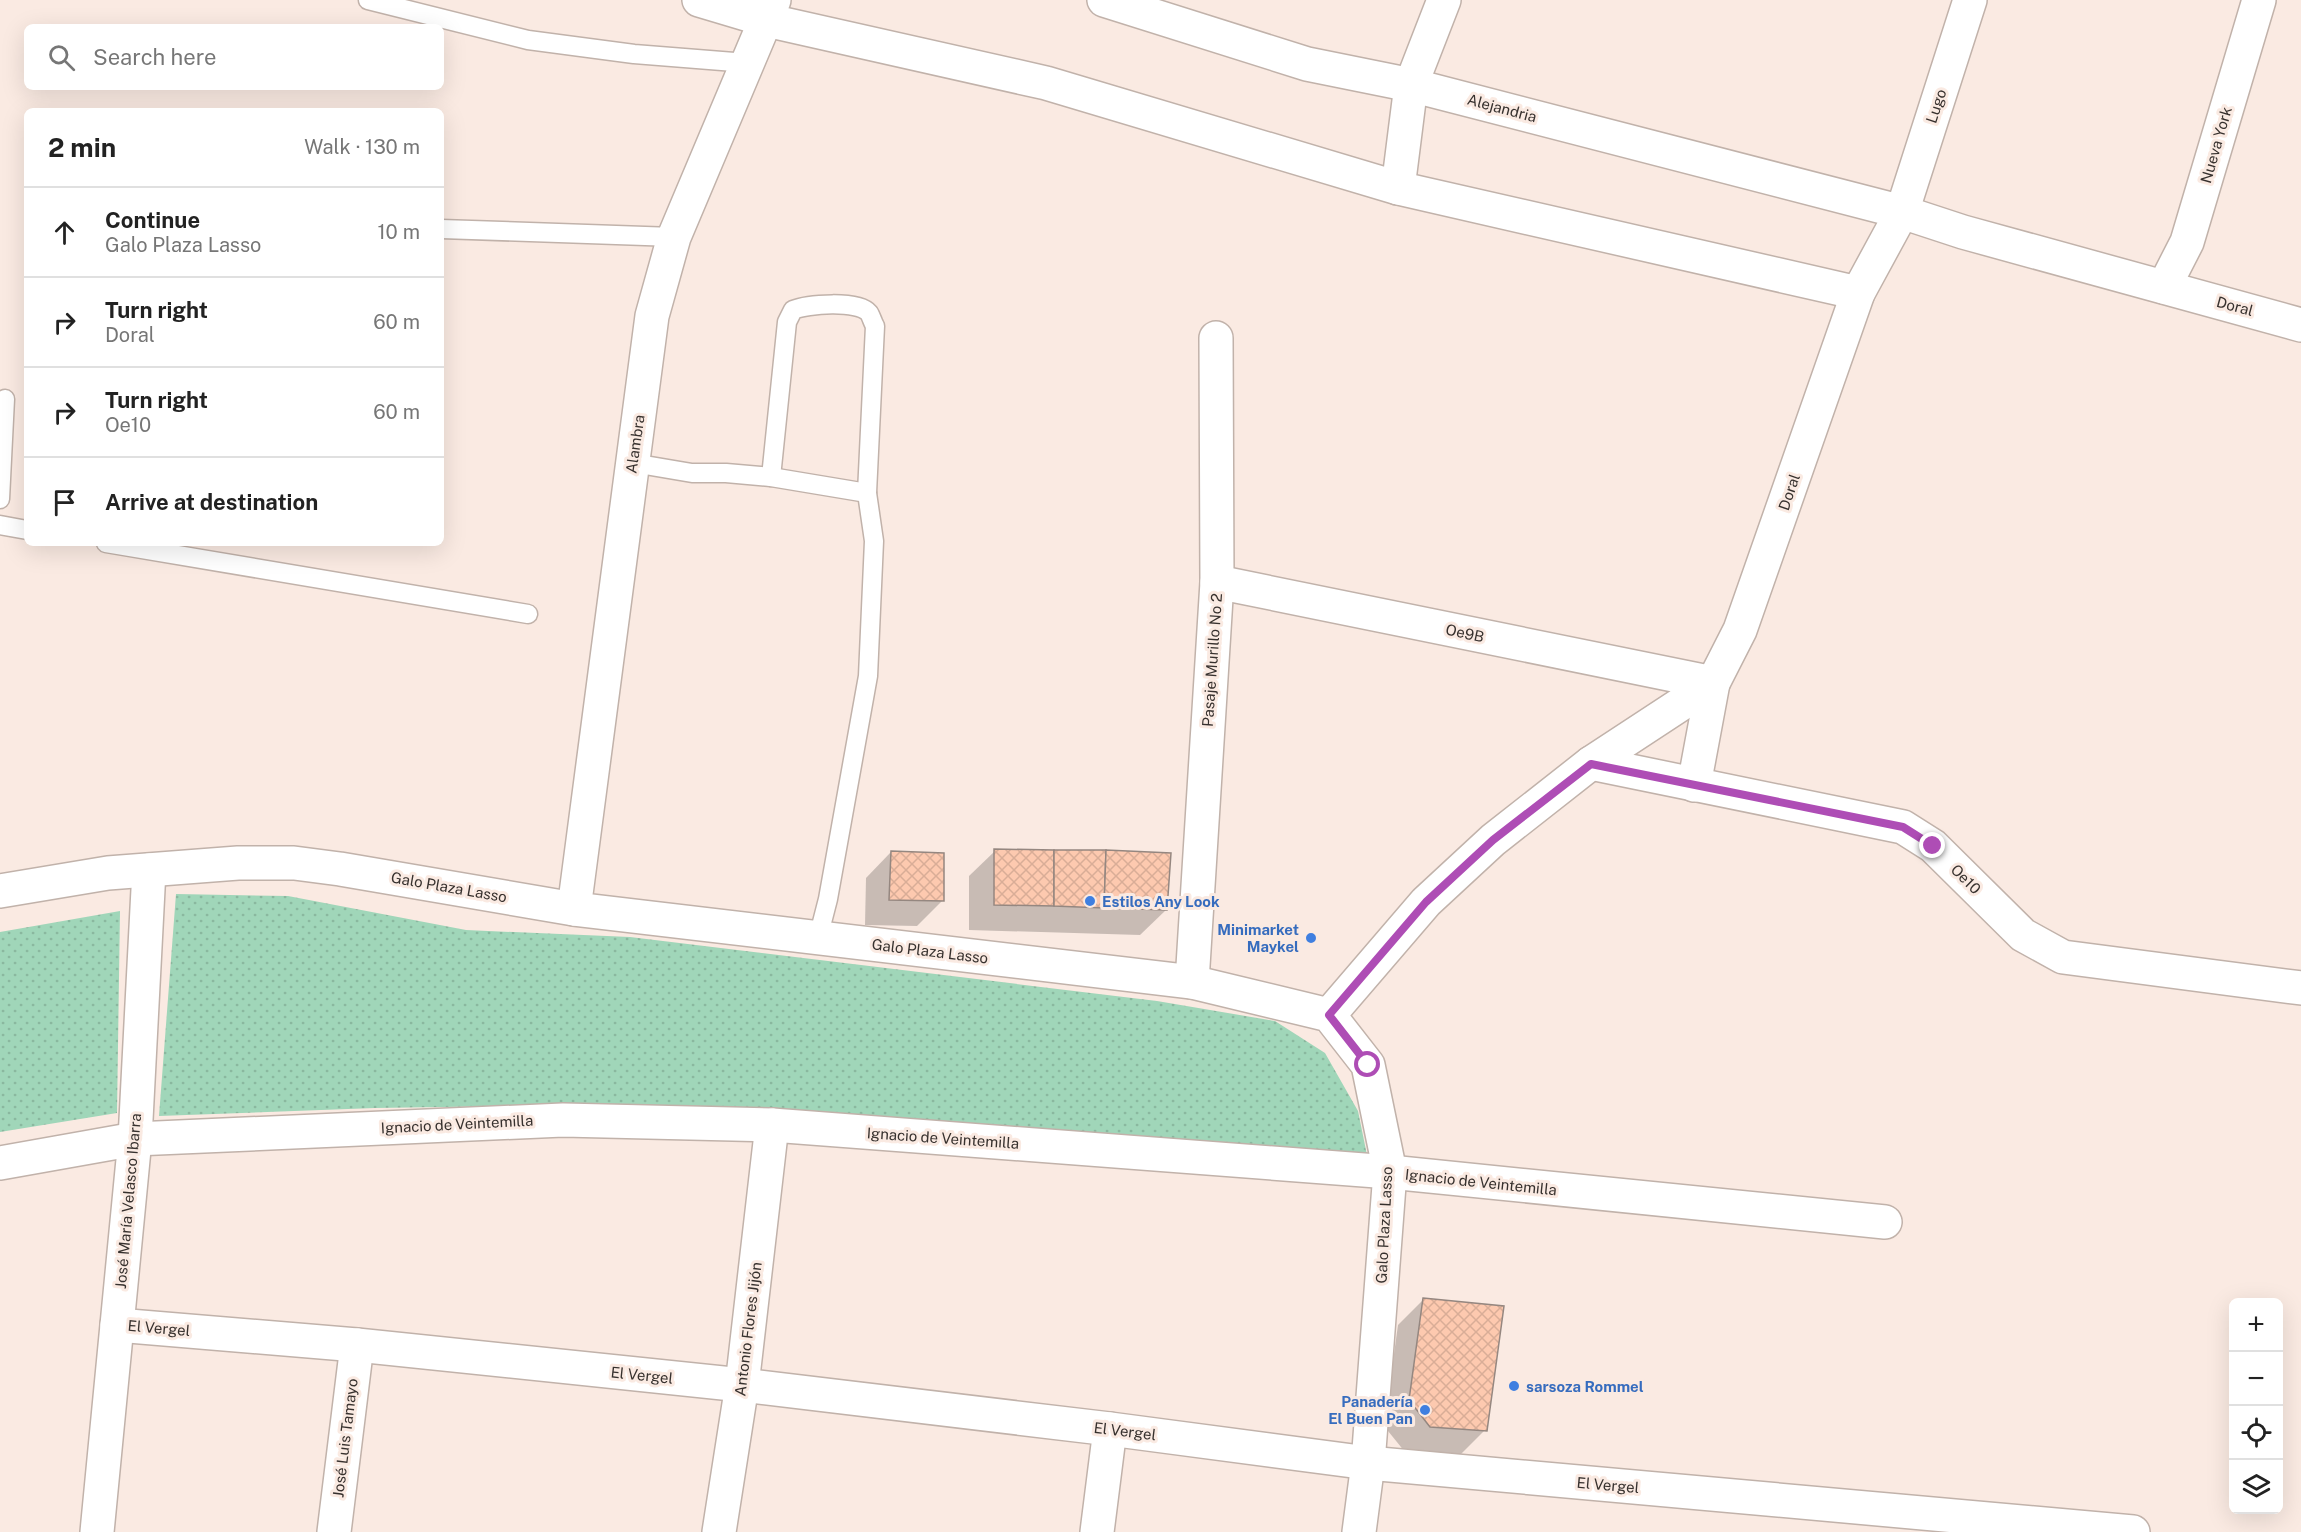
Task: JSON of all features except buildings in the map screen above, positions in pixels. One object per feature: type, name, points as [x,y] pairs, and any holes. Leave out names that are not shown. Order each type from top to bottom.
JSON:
[{"type":"street","points":[[699,0],[770,10],[1047,83],[1398,188],[1858,293]]},
{"type":"street","name":"Alejandria","points":[[1104,0],[1307,64],[1411,85],[1902,212]]},
{"type":"street","points":[[1398,188],[1411,85],[1444,0]]},
{"type":"street","name":"Lugo","points":[[1902,212],[1970,0]]},
{"type":"street","name":"Nueva York","points":[[2164,287],[2187,243],[2259,0]]},
{"type":"street","name":"Alambra","points":[[574,909],[652,316],[674,237],[770,10]]},
{"type":"street","name":"Doral","points":[[1329,1015],[1426,902],[1493,840],[1591,764],[1713,683],[1740,630],[1858,293],[1902,212],[1963,232],[2301,325]]},
{"type":"street","name":"Pasaje Murillo No 2","points":[[1192,982],[1217,582],[1216,338]]},
{"type":"street","name":"Oe9B","points":[[1217,582],[1713,683]]},
{"type":"street","points":[[1694,784],[1713,683]]},
{"type":"street","name":"Oe10","points":[[1591,764],[1903,827],[1933,846],[2023,935],[2063,957],[2301,988]]},
{"type":"street","name":"Galo Plaza Lasso","points":[[0,891],[108,873],[238,863],[294,863],[340,868],[574,909],[1192,982],[1329,1015],[1368,1065],[1390,1172],[1368,1463],[1359,1532]]},
{"type":"street","name":"José María Velasco Ibarra","points":[[97,1532],[135,1139],[149,870]]},
{"type":"street","name":"Ignacio de Veintemilla","points":[[0,1163],[135,1139],[563,1120],[772,1125],[1390,1172],[1885,1222]]},
{"type":"street","name":"Antonio Flores Jijón","points":[[719,1532],[741,1385],[772,1125]]},
{"type":"street","name":"El Vergel","points":[[117,1325],[357,1345],[741,1385],[1110,1429],[1368,1463],[2000,1526],[2133,1532]]},
{"type":"street","name":"José Luis Tamayo","points":[[334,1532],[357,1345]]},
{"type":"street","points":[[1097,1532],[1110,1429]]},
{"type":"lane","points":[[368,0],[528,40],[634,54],[747,63]]},
{"type":"lane","points":[[444,229],[674,237]]},
{"type":"lane","points":[[771,477],[787,322],[793,310],[803,306],[857,305],[869,313],[875,326],[867,493],[874,541],[868,676],[828,899],[818,938]]},
{"type":"lane","points":[[0,499],[5,399]]},
{"type":"lane","points":[[633,463],[692,473],[771,477],[867,493]]},
{"type":"lane","points":[[0,525],[24,529]]},
{"type":"lane","points":[[124,546],[528,614]]},
{"type":"green space","points":[[176,894],[288,896],[466,930],[630,937],[1157,1001],[1275,1021],[1325,1053],[1358,1111],[1369,1165],[576,1105],[375,1108],[159,1116]]},
{"type":"green space","points":[[120,911],[117,1113],[0,1132],[0,932]]},
{"type":"place","name":"Estilos Any Look","points":[[1090,901]]},
{"type":"place","name":"Minimarket Maykel","points":[[1311,938]]},
{"type":"place","name":"sarsoza Rommel","points":[[1514,1386]]},
{"type":"place","name":"Panadería El Buen Pan","points":[[1425,1410]]},
{"type":"route","points":[[1368,1065],[1329,1015],[1426,902],[1493,840],[1591,764],[1903,827],[1933,846]]}]
